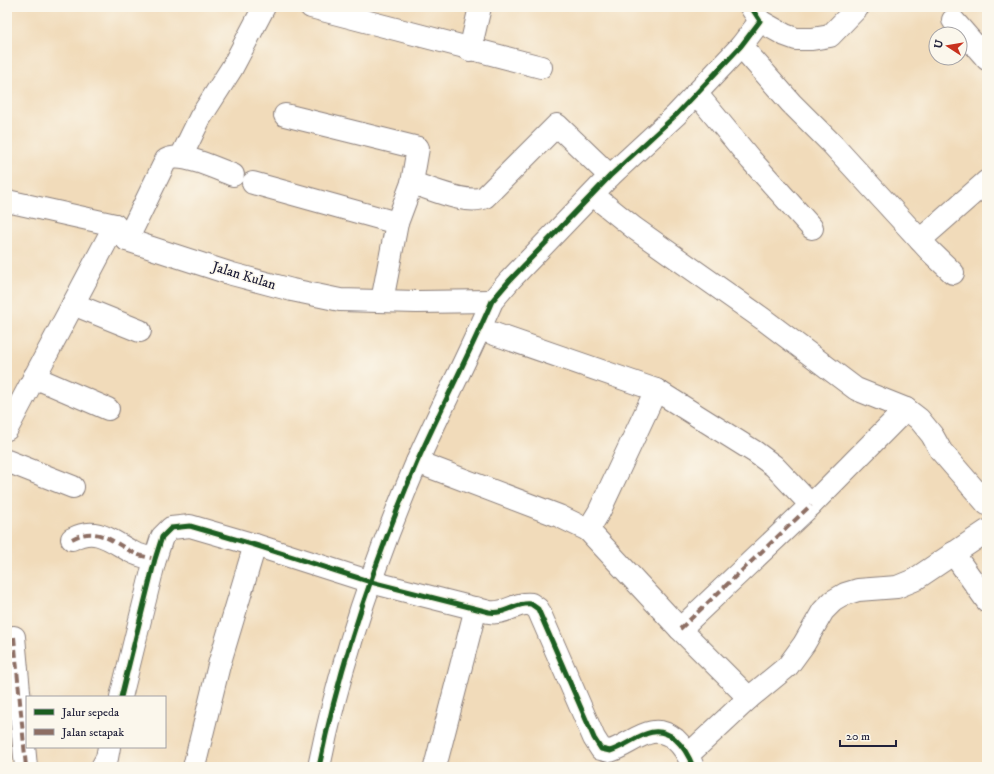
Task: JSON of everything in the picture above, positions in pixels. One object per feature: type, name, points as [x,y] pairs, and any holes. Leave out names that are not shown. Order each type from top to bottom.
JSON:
[{"type":"street","points":[[181,157],[200,118],[232,68],[264,7]]},
{"type":"street","points":[[311,7],[470,50],[541,67]]},
{"type":"street","points":[[470,50],[480,7]]},
{"type":"street","points":[[319,767],[328,721],[378,561],[417,462],[492,301],[510,280],[610,176],[676,115],[741,46],[756,14],[785,35],[796,39],[812,40],[830,36],[858,7]]},
{"type":"street","points":[[953,20],[987,58]]},
{"type":"street","points":[[741,46],[775,82],[791,103],[832,144],[920,240],[954,273]]},
{"type":"street","points":[[696,93],[751,160],[812,228]]},
{"type":"street","points":[[285,115],[418,148],[412,183],[397,223],[382,301]]},
{"type":"street","points":[[412,183],[463,198],[480,200],[485,197],[517,163],[552,120],[610,176]]},
{"type":"street","points":[[7,429],[73,304],[121,232],[166,160],[172,157],[181,157],[233,175]]},
{"type":"street","points":[[920,240],[987,181]]},
{"type":"street","points":[[253,183],[397,223]]},
{"type":"street","points":[[593,195],[634,228],[763,319],[856,389],[906,409],[919,419],[942,450],[987,504]]},
{"type":"street","name":"Jalan Kulan","points":[[7,201],[121,232],[232,274],[292,290],[340,300],[492,301]]},
{"type":"street","points":[[73,304],[140,331]]},
{"type":"street","points":[[480,329],[656,390],[755,452],[774,466],[811,505]]},
{"type":"street","points":[[34,377],[108,409]]},
{"type":"street","points":[[588,530],[599,512],[656,390]]},
{"type":"street","points":[[680,629],[811,505],[906,409]]},
{"type":"street","points":[[7,461],[73,487]]},
{"type":"street","points":[[417,462],[559,516],[588,530],[680,629],[749,698]]},
{"type":"street","points":[[121,696],[155,559],[162,537],[166,530],[178,526],[190,526],[371,582],[476,608],[501,613],[528,604],[538,609],[594,738],[601,749],[610,751],[636,738],[659,731],[667,733],[673,738],[691,761],[749,698],[788,666],[804,644],[823,611],[833,601],[845,594],[858,590],[897,587],[914,580],[987,531]]},
{"type":"street","points":[[72,539],[82,533],[90,532],[116,542],[140,555],[155,559]]},
{"type":"street","points":[[194,767],[219,666],[255,545]]},
{"type":"street","points":[[953,553],[987,601]]},
{"type":"street","points":[[435,767],[476,608]]},
{"type":"street","points":[[14,637],[26,767]]},
{"type":"street","points":[[102,767],[107,758],[109,748]]},
{"type":"marked path","points":[[680,629],[811,505]]},
{"type":"marked path","points":[[72,539],[81,535],[96,534],[110,539],[135,553],[155,559]]},
{"type":"marked path","points":[[14,637],[26,767]]},
{"type":"cycle path","points":[[319,767],[337,689],[348,651],[387,536],[417,462],[492,301],[510,280],[610,176],[676,115],[741,46],[760,21],[751,7]]},
{"type":"cycle path","points":[[121,696],[155,559],[162,537],[171,528],[190,526],[371,582],[489,612],[500,612],[520,605],[531,604],[538,609],[594,738],[601,749],[610,751],[642,735],[658,732],[675,739],[686,752],[693,767]]}]
